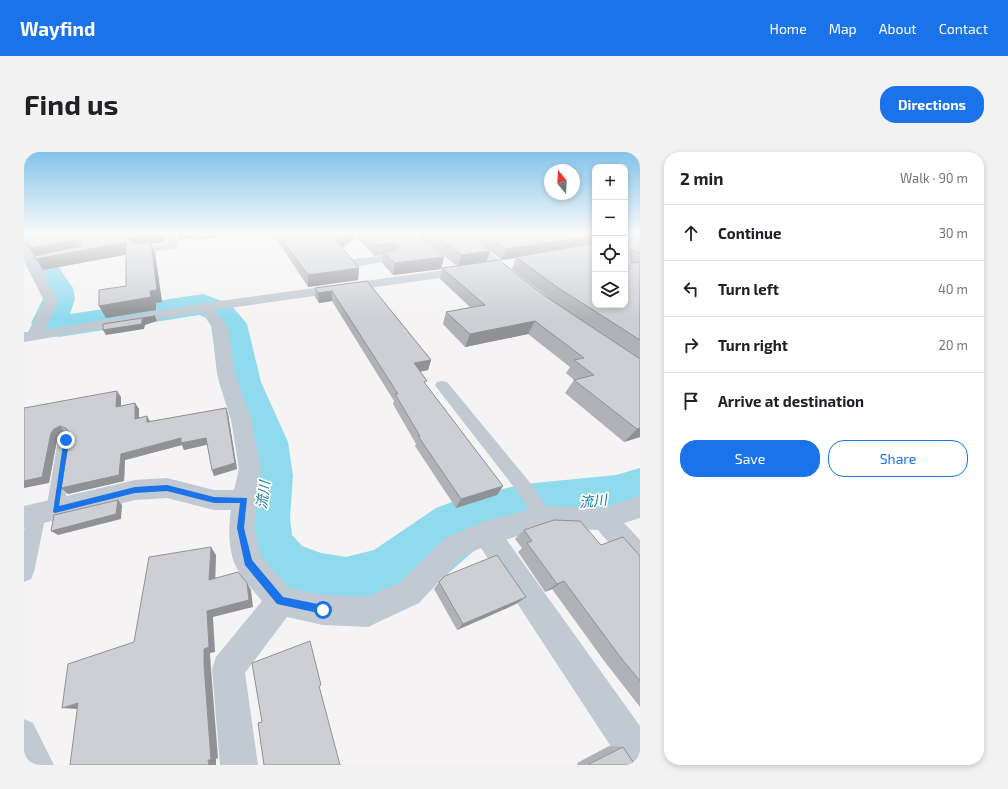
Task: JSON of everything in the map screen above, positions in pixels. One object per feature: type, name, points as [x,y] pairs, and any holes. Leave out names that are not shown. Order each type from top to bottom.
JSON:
[{"type":"street","points":[[29,337],[51,301],[34,263]]},
{"type":"street","points":[[354,263],[373,284]]},
{"type":"street","points":[[29,337],[209,306],[454,272],[506,269],[499,263]]},
{"type":"street","points":[[444,264],[454,272]]},
{"type":"street","points":[[209,306],[220,327],[226,374],[241,419],[250,469],[244,500],[241,528],[248,562],[280,601],[323,610],[368,612],[409,593],[454,547],[486,533],[543,516],[604,519],[640,507]]},
{"type":"street","points":[[39,514],[135,490],[161,488],[167,488],[214,500],[244,500]]},
{"type":"street","points":[[604,519],[640,559]]},
{"type":"street","points":[[486,533],[640,758]]},
{"type":"street","points":[[239,765],[228,669],[280,601]]},
{"type":"lane","points":[[442,385],[526,490],[543,516]]},
{"type":"lane","points":[[24,572],[39,514],[66,440]]},
{"type":"lane","points":[[24,732],[40,765]]},
{"type":"building","points":[[126,263],[154,263],[157,290],[150,291],[151,297],[99,306],[99,290],[126,286]]},
{"type":"building","points":[[299,263],[355,263],[359,268],[308,275]]},
{"type":"building","points":[[480,263],[502,263],[545,296],[640,359],[640,428],[637,429],[574,380],[594,375],[574,360],[584,358],[535,321],[470,334],[446,312],[485,305],[442,268]]},
{"type":"building","points":[[524,263],[592,263],[592,308],[628,308],[628,263],[640,263],[640,340],[557,287]]},
{"type":"building","points":[[367,281],[431,360],[414,363],[427,381],[424,382],[503,486],[461,499],[418,436],[420,436],[395,394],[398,394],[332,291],[318,293],[315,288]]},
{"type":"building","points":[[155,316],[142,319],[142,324],[103,330],[103,324]]},
{"type":"building","points":[[117,391],[116,407],[135,403],[135,419],[147,416],[147,422],[226,408],[235,463],[212,470],[206,438],[181,443],[181,438],[121,454],[119,475],[61,488],[70,434],[66,428],[60,426],[54,429],[51,433],[42,477],[24,481],[24,408]]},
{"type":"building","points":[[118,500],[116,514],[51,531],[54,515]]},
{"type":"building","points":[[554,520],[580,521],[601,545],[623,537],[640,556],[640,681],[621,658],[564,581],[557,584],[527,543],[532,541],[524,530]]},
{"type":"building","points":[[211,547],[209,580],[238,572],[247,583],[249,600],[207,611],[209,647],[204,649],[204,665],[211,760],[208,760],[209,765],[70,765],[78,703],[62,708],[68,664],[134,642],[149,557]]},
{"type":"building","points":[[497,555],[526,597],[463,624],[439,582],[445,576]]},
{"type":"building","points":[[310,641],[321,685],[319,686],[340,765],[264,765],[258,723],[262,722],[252,663]]},
{"type":"building","points":[[623,747],[635,765],[589,764]]},
{"type":"waterway","name":"流川","points":[[41,263],[57,288],[59,299],[49,323],[59,326],[203,304],[218,311],[229,324],[240,382],[263,442],[266,476],[260,518],[263,548],[279,569],[321,587],[346,591],[389,580],[457,527],[524,509],[616,499],[640,492]]},
{"type":"route","points":[[66,440],[55,510],[135,490],[167,488],[214,500],[244,500],[241,528],[248,562],[280,601],[323,610]]}]
